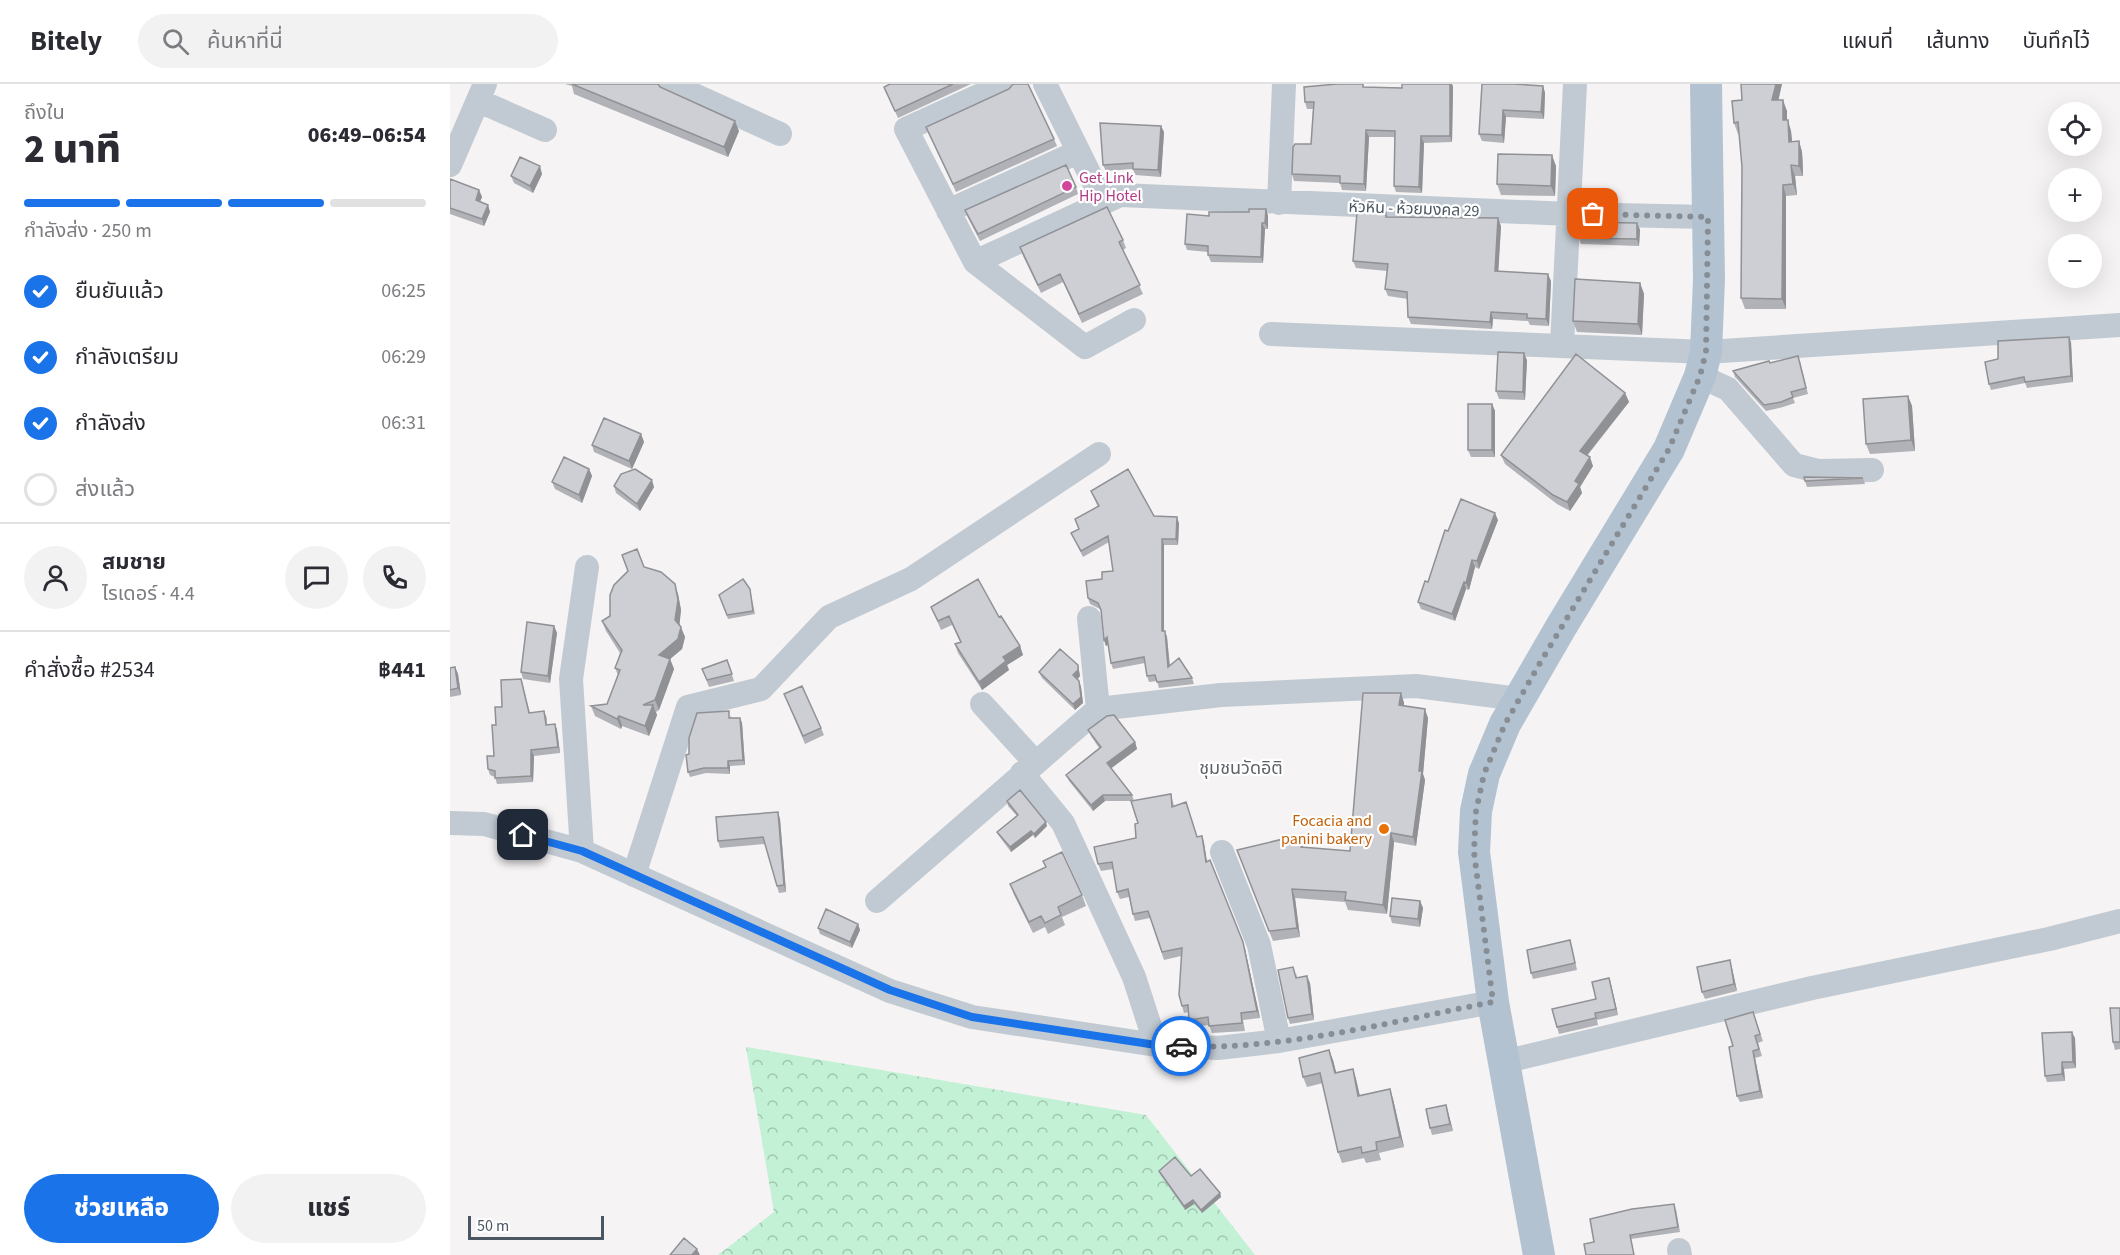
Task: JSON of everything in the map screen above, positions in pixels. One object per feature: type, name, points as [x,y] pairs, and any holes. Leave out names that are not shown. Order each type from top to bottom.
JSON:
[{"type":"main road","points":[[1539,1255],[1493,1002],[1474,852],[1476,811],[1484,774],[1519,699],[1669,449],[1703,364],[1708,217],[1706,84]]},
{"type":"street","points":[[670,84],[780,134]]},
{"type":"street","points":[[1005,84],[906,129],[975,262],[1085,346],[1134,320]]},
{"type":"street","points":[[975,262],[1111,198],[1078,152],[1045,84]]},
{"type":"street","points":[[1279,203],[1284,84]]},
{"type":"street","points":[[1562,345],[1575,84]]},
{"type":"street","points":[[450,165],[482,93],[545,130]]},
{"type":"street","points":[[948,211],[1078,152]]},
{"type":"street","name":"หัวหิน - ห้วยมงคล 29","points":[[1111,198],[1708,217]]},
{"type":"street","points":[[1271,334],[1562,345],[1703,364],[2120,326]]},
{"type":"street","points":[[1703,364],[1728,389],[1794,465],[1818,471],[1872,470]]},
{"type":"street","points":[[634,875],[688,707],[761,689],[829,617],[911,579],[1099,454]]},
{"type":"street","points":[[582,851],[571,678],[587,567]]},
{"type":"street","points":[[1089,618],[1098,709]]},
{"type":"street","points":[[877,901],[1098,709],[1221,695],[1416,686],[1519,699]]},
{"type":"street","points":[[982,704],[1029,768],[1063,823],[1134,976],[1156,1045]]},
{"type":"street","points":[[450,823],[484,824],[582,851],[890,990],[972,1017],[1156,1045],[1218,1048],[1279,1041],[1493,1002]]},
{"type":"street","points":[[1222,852],[1259,945],[1279,1041]]},
{"type":"street","points":[[1503,1062],[1812,988],[2049,939],[2120,921]]},
{"type":"green space","points":[[746,1047],[1146,1115],[1255,1255],[718,1255],[774,1212]]},
{"type":"building","points":[[572,84],[658,84],[660,87],[735,121],[724,147]]},
{"type":"building","points":[[890,84],[953,84],[895,111],[884,87]]},
{"type":"building","points":[[1013,84],[1028,84],[1054,139],[953,184],[926,127],[1009,89]]},
{"type":"building","points":[[1337,84],[1402,88],[1402,84],[1450,84],[1450,136],[1421,136],[1419,187],[1394,186],[1395,131],[1366,130],[1364,184],[1340,183],[1340,176],[1292,174],[1293,147],[1295,144],[1311,144],[1314,102],[1305,102],[1304,87]]},
{"type":"building","points":[[1482,84],[1543,86],[1541,112],[1503,110],[1502,135],[1479,134]]},
{"type":"building","points":[[1741,84],[1776,84],[1772,100],[1783,100],[1783,120],[1788,120],[1789,142],[1799,141],[1799,166],[1791,165],[1793,184],[1783,185],[1782,299],[1741,298],[1742,167],[1738,122],[1734,123],[1732,101],[1742,100]]},
{"type":"building","points":[[1100,123],[1161,126],[1158,170],[1133,169],[1133,163],[1103,165]]},
{"type":"building","points":[[1498,154],[1552,155],[1551,186],[1497,184]]},
{"type":"building","points":[[520,157],[540,166],[530,186],[511,176]]},
{"type":"building","points":[[1066,165],[1076,187],[978,234],[965,210]]},
{"type":"building","points":[[450,179],[479,190],[476,200],[488,205],[482,219],[450,208]]},
{"type":"building","points":[[1107,207],[1123,240],[1119,242],[1140,285],[1079,314],[1060,274],[1038,285],[1020,247]]},
{"type":"building","points":[[1249,209],[1266,209],[1265,223],[1262,223],[1261,257],[1208,255],[1208,246],[1185,244],[1187,214],[1209,216],[1209,212],[1249,212]]},
{"type":"building","points":[[1357,212],[1386,213],[1386,217],[1498,218],[1495,271],[1548,274],[1546,319],[1527,318],[1527,314],[1491,312],[1490,322],[1408,317],[1407,292],[1385,289],[1388,264],[1353,261]]},
{"type":"building","points":[[1580,222],[1637,223],[1637,239],[1579,238]]},
{"type":"building","points":[[1575,279],[1640,283],[1638,324],[1573,321]]},
{"type":"building","points":[[2069,337],[2071,376],[2025,382],[2024,377],[1989,384],[1985,362],[1998,359],[1998,341]]},
{"type":"building","points":[[1498,352],[1524,353],[1523,392],[1496,391]]},
{"type":"building","points":[[1576,354],[1625,393],[1580,451],[1590,457],[1575,481],[1579,484],[1567,502],[1553,495],[1501,455]]},
{"type":"building","points":[[1798,356],[1806,388],[1791,392],[1793,397],[1781,402],[1764,405],[1733,371],[1769,361],[1770,363]]},
{"type":"building","points":[[1908,396],[1911,440],[1866,444],[1863,399]]},
{"type":"building","points":[[1468,404],[1492,404],[1492,450],[1468,450]]},
{"type":"building","points":[[604,418],[641,434],[629,461],[592,445]]},
{"type":"building","points":[[564,457],[589,469],[579,495],[552,482]]},
{"type":"building","points":[[635,469],[652,480],[637,504],[614,486],[621,474]]},
{"type":"building","points":[[1128,469],[1154,516],[1177,517],[1176,539],[1162,539],[1162,631],[1165,631],[1168,667],[1179,658],[1192,678],[1157,682],[1155,675],[1147,676],[1144,657],[1111,663],[1107,637],[1104,640],[1101,610],[1098,603],[1088,598],[1086,581],[1102,579],[1102,572],[1113,571],[1108,536],[1081,551],[1071,533],[1079,529],[1075,519],[1099,506],[1091,491]]},
{"type":"building","points":[[1804,477],[1863,478],[1805,481]]},
{"type":"building","points":[[1461,499],[1495,513],[1477,561],[1472,560],[1466,583],[1464,582],[1452,614],[1418,602],[1425,581],[1428,582],[1445,530],[1448,531]]},
{"type":"building","points":[[637,549],[644,567],[661,572],[675,584],[678,600],[675,620],[681,627],[678,639],[659,655],[670,659],[655,700],[643,705],[653,705],[645,726],[619,716],[617,719],[591,706],[607,704],[620,670],[615,668],[622,650],[602,621],[610,616],[610,595],[614,585],[628,571],[622,555]]},
{"type":"building","points":[[743,579],[750,589],[753,611],[727,615],[719,595]]},
{"type":"building","points":[[978,579],[999,617],[1001,616],[1020,646],[1003,657],[1006,661],[979,682],[955,644],[961,642],[949,616],[938,621],[931,607]]},
{"type":"building","points":[[527,622],[554,626],[548,676],[521,672]]},
{"type":"building","points":[[1060,649],[1078,665],[1078,670],[1073,675],[1079,681],[1081,697],[1073,704],[1039,672]]},
{"type":"building","points":[[727,660],[732,674],[707,680],[702,669]]},
{"type":"building","points":[[455,667],[458,688],[450,690],[450,668]]},
{"type":"building","points":[[521,679],[529,713],[544,711],[546,725],[555,724],[558,747],[531,750],[531,776],[495,778],[495,771],[488,769],[487,756],[494,756],[492,725],[496,725],[495,707],[502,707],[501,680]]},
{"type":"building","points":[[802,686],[821,728],[803,736],[784,694]]},
{"type":"building","points":[[1363,693],[1401,693],[1399,705],[1425,709],[1419,771],[1422,771],[1413,837],[1391,833],[1383,905],[1345,900],[1346,892],[1292,889],[1297,928],[1269,931],[1237,850],[1300,835],[1301,847],[1350,851]]},
{"type":"building","points":[[729,711],[729,718],[740,718],[743,760],[728,761],[728,768],[704,768],[688,772],[686,755],[689,754],[689,738],[697,713]]},
{"type":"building","points":[[1114,715],[1135,742],[1107,763],[1132,795],[1103,795],[1091,805],[1066,775],[1101,747],[1088,730],[1107,716]]},
{"type":"building","points":[[1020,790],[1046,822],[1034,834],[1031,831],[1010,847],[997,832],[1018,815],[1007,801]]},
{"type":"building","points":[[1171,794],[1172,807],[1186,802],[1197,837],[1202,836],[1206,862],[1210,860],[1243,942],[1257,1011],[1241,1013],[1242,1023],[1209,1026],[1208,1017],[1189,1020],[1188,1005],[1182,1006],[1179,995],[1182,948],[1162,952],[1148,911],[1133,914],[1128,889],[1117,892],[1112,862],[1098,864],[1094,847],[1136,838],[1135,824],[1138,823],[1131,801]]},
{"type":"building","points":[[778,812],[784,885],[777,886],[763,837],[718,841],[716,817]]},
{"type":"building","points":[[1062,852],[1082,895],[1058,907],[1061,915],[1045,923],[1041,916],[1029,922],[1010,884],[1046,867],[1043,861]]},
{"type":"building","points":[[1392,898],[1420,901],[1418,919],[1390,916]]},
{"type":"building","points":[[826,909],[858,924],[850,942],[818,928]]},
{"type":"building","points":[[1570,940],[1575,963],[1531,973],[1527,950]]},
{"type":"building","points":[[1730,960],[1734,984],[1702,992],[1697,967]]},
{"type":"building","points":[[1293,967],[1296,978],[1307,976],[1312,1014],[1288,1018],[1278,970]]},
{"type":"building","points":[[1609,978],[1616,1009],[1595,1013],[1596,1018],[1557,1027],[1552,1009],[1596,999],[1592,982]]},
{"type":"building","points":[[2110,1008],[2120,1008],[2120,1042],[2113,1042]]},
{"type":"building","points":[[1753,1012],[1760,1034],[1755,1036],[1759,1049],[1753,1051],[1760,1091],[1737,1096],[1729,1047],[1733,1046],[1725,1020]]},
{"type":"building","points":[[2072,1032],[2073,1062],[2062,1062],[2062,1074],[2045,1076],[2042,1033]]},
{"type":"building","points":[[1329,1050],[1335,1073],[1353,1069],[1358,1096],[1390,1089],[1400,1137],[1376,1142],[1377,1150],[1362,1153],[1361,1147],[1338,1152],[1320,1073],[1303,1077],[1299,1058]]},
{"type":"building","points":[[1446,1105],[1450,1124],[1430,1128],[1426,1109]]},
{"type":"building","points":[[1175,1157],[1191,1176],[1200,1169],[1220,1193],[1201,1210],[1193,1200],[1184,1206],[1159,1171]]},
{"type":"building","points":[[1674,1204],[1678,1227],[1630,1235],[1634,1255],[1586,1255],[1584,1244],[1594,1242],[1590,1219],[1632,1209]]},
{"type":"building","points":[[684,1238],[697,1249],[692,1255],[670,1255]]},
{"type":"way so far","points":[[1181,1046],[1218,1048],[1279,1041],[1493,1002],[1474,852],[1476,811],[1484,774],[1505,724],[1669,449],[1700,376],[1706,352],[1709,279],[1708,217],[1593,214]]},
{"type":"place","name":"Get Link Hip Hotel","points":[[1067,186]]},
{"type":"place","name":"Focacia and panini bakery","points":[[1384,829]]},
{"type":"district","name":"ชุมชนวัดอิติ","points":[[1241,768]]},
{"type":"route","points":[[523,835],[582,851],[890,990],[931,1004],[972,1017],[1156,1045],[1181,1046]]}]
